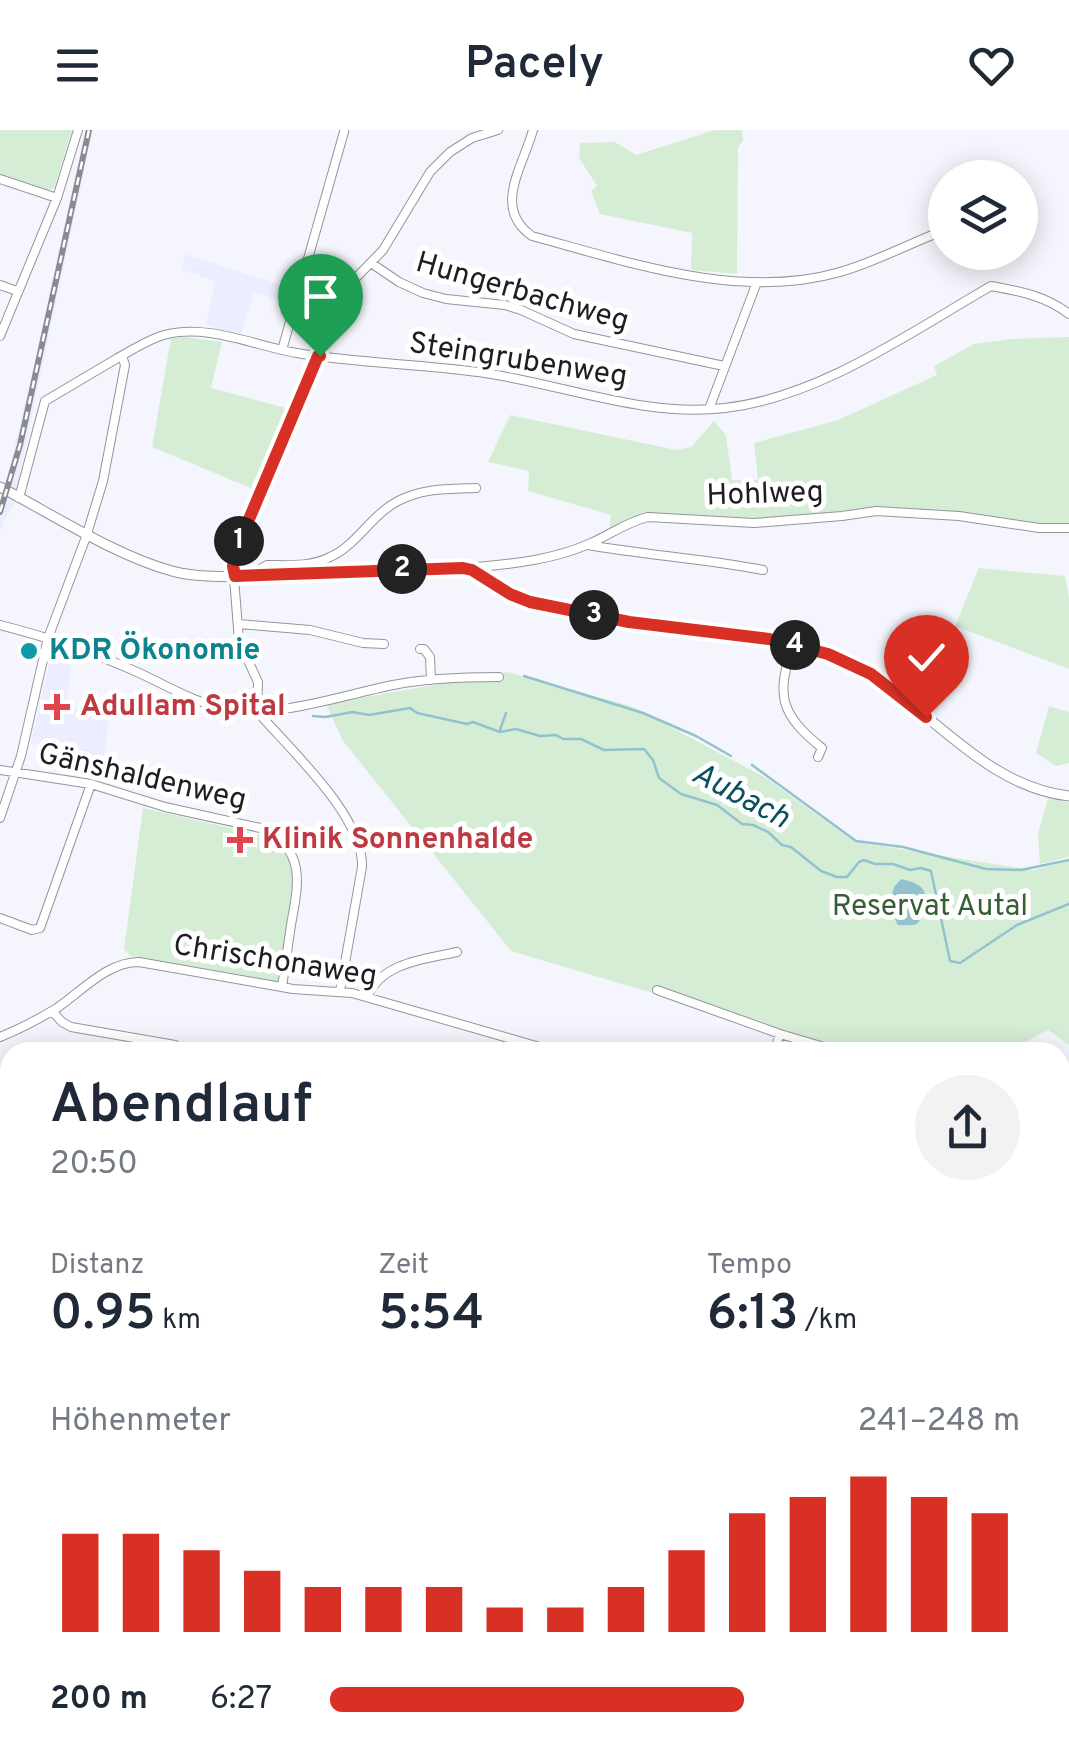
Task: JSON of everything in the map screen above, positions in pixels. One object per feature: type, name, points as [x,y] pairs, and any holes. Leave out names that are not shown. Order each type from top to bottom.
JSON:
[{"type":"street","points":[[0,336],[56,198],[78,130]]},
{"type":"street","points":[[340,991],[362,868],[361,850],[350,826],[315,776],[257,711],[258,682],[239,641],[233,566],[236,550],[346,288],[383,250],[430,172],[472,138],[498,130]]},
{"type":"street","points":[[533,130],[510,205],[520,228],[532,236],[653,269],[757,282],[799,280],[838,273],[928,237]]},
{"type":"street","points":[[282,350],[344,132]]},
{"type":"street","points":[[0,179],[56,198]]},
{"type":"street","name":"Hungerbachweg","points":[[371,262],[422,293],[505,306],[574,334],[724,366]]},
{"type":"street","points":[[709,409],[757,282]]},
{"type":"street","points":[[0,286],[17,290]]},
{"type":"street","name":"Steingrubenweg","points":[[19,498],[44,401],[148,341],[181,332],[214,334],[318,356],[478,372],[660,408],[709,409],[764,401],[806,387],[991,286],[1040,298],[1069,314]]},
{"type":"street","points":[[0,818],[25,740],[48,638],[88,534],[103,481],[125,366],[122,356]]},
{"type":"street","points":[[0,487],[139,559],[174,572],[259,576],[454,567],[472,570],[530,602],[629,622],[794,644],[843,659],[888,685],[946,734],[1012,778],[1043,792],[1069,796]]},
{"type":"street","points":[[259,576],[267,564],[313,563],[331,557],[386,508],[408,497],[434,489],[476,488]]},
{"type":"street","name":"Hohlweg","points":[[472,570],[476,566],[526,562],[588,545],[648,517],[754,523],[876,510],[1069,528]]},
{"type":"street","points":[[588,545],[763,570]]},
{"type":"street","points":[[239,624],[310,630],[384,644]]},
{"type":"street","points":[[0,625],[48,638],[202,702],[228,709],[297,708],[394,685],[456,677],[499,677]]},
{"type":"street","points":[[794,644],[784,670],[782,692],[795,725],[822,748],[818,757]]},
{"type":"street","points":[[420,649],[430,657],[431,680]]},
{"type":"street","points":[[888,685],[906,658],[905,650]]},
{"type":"street","name":"Gänshaldenweg","points":[[0,770],[91,784],[276,835],[294,858],[298,884],[282,988]]},
{"type":"street","points":[[0,918],[32,930],[40,928],[91,784]]},
{"type":"street","points":[[367,997],[390,970],[457,952]]},
{"type":"street","name":"Chrischonaweg","points":[[0,1036],[52,1011],[107,972],[130,962],[282,988],[340,991],[522,1042]]},
{"type":"street","points":[[657,990],[807,1042]]},
{"type":"street","points":[[52,1011],[71,1026],[159,1042]]},
{"type":"street","points":[[777,1042],[780,1034]]},
{"type":"shaded area","points":[[85,130],[93,130],[17,485],[19,498],[0,534],[0,506]]},
{"type":"shaded area","points":[[186,254],[293,289],[289,303],[254,292],[241,336],[206,325],[215,281],[181,269]]},
{"type":"shaded area","name":"Adullam Spital","points":[[54,650],[73,653],[66,705],[110,713],[102,769],[78,765],[75,748],[31,743]]},
{"type":"green space","points":[[0,130],[72,130],[54,188],[0,174]]},
{"type":"green space","points":[[715,130],[742,130],[743,141],[738,147],[737,274],[691,270],[692,233],[600,214],[591,191],[597,186],[579,158],[580,143],[615,142],[636,155]]},
{"type":"green space","points":[[1069,337],[1069,526],[886,509],[771,521],[652,516],[609,531],[611,515],[528,491],[529,471],[488,462],[510,415],[676,450],[691,447],[714,421],[726,435],[732,480],[758,480],[754,443],[838,420],[937,375],[934,366],[974,344]]},
{"type":"green space","points":[[171,338],[222,342],[211,388],[290,409],[253,489],[152,447]]},
{"type":"green space","points":[[979,568],[1065,576],[1069,598],[1069,669],[955,626]]},
{"type":"green space","name":"Reservat Autal","points":[[507,672],[631,706],[766,778],[855,842],[1033,870],[1069,861],[1069,1042],[1048,1030],[1025,1042],[817,1042],[511,951],[343,741],[326,704]]},
{"type":"green space","points":[[1049,706],[1069,712],[1069,763],[1056,766],[1036,753]]},
{"type":"green space","points":[[1048,798],[1069,803],[1069,857],[1040,864],[1038,834]]},
{"type":"green space","points":[[143,808],[260,835],[284,851],[290,865],[292,898],[279,984],[131,956],[124,949]]},
{"type":"water","points":[[901,879],[917,884],[925,895],[923,914],[915,925],[898,925],[889,908],[894,887]]},
{"type":"waterway","name":"Aubach","points":[[524,676],[643,713],[731,756]]},
{"type":"waterway","name":"Aubach","points":[[313,716],[353,712],[369,715],[410,708],[417,713],[473,722],[500,732],[516,729],[540,736],[581,739],[604,750],[644,749],[659,778],[681,794],[717,805],[742,824],[768,832],[821,871],[847,877],[864,860],[931,871],[950,961],[960,963],[1017,925],[1069,904]]},
{"type":"waterway","points":[[500,730],[506,713]]},
{"type":"waterway","name":"Aubach","points":[[752,765],[856,841],[903,847],[986,869],[1021,870],[1069,860]]},
{"type":"railway","points":[[0,512],[20,445],[89,130]]},
{"type":"place","name":"KDR Ökonomie","points":[[29,651]]},
{"type":"place","name":"Adullam Spital","points":[[57,707]]},
{"type":"place","name":"Klinik Sonnenhalde","points":[[240,840]]},
{"type":"route","points":[[320,356],[236,550],[235,576],[463,568],[530,602],[629,622],[769,639],[828,654],[871,674],[926,717]]}]
